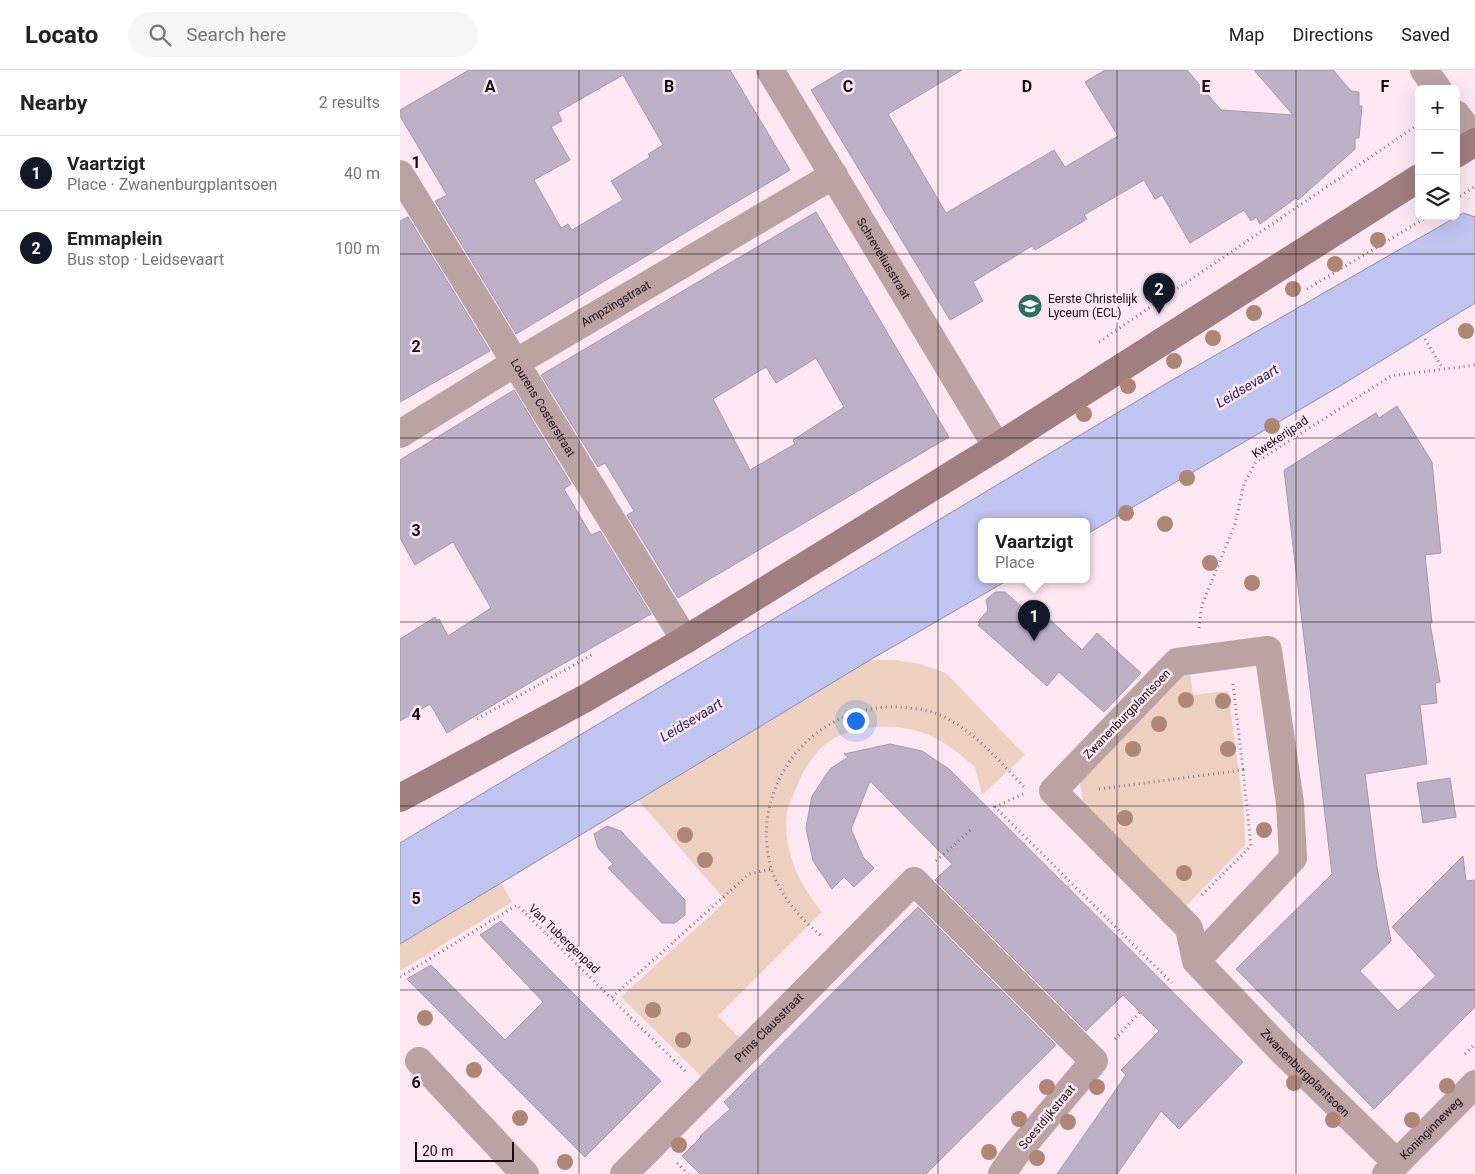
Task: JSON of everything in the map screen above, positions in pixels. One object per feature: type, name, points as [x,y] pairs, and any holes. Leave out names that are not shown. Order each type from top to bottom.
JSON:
[{"type":"main road","points":[[1460,151],[1475,141]]},
{"type":"main road","points":[[400,798],[584,699],[685,640],[996,447],[1415,181]]},
{"type":"street","name":"Schreveliusstraat","points":[[770,70],[996,447]]},
{"type":"street","points":[[1424,70],[1435,85]]},
{"type":"street","points":[[1460,120],[1475,141]]},
{"type":"street","name":"Lourens Costerstraat","points":[[400,174],[685,640]]},
{"type":"street","name":"Ampzingstraat","points":[[400,434],[514,363],[834,175]]},
{"type":"street","name":"Zwanenburgplantsoen","points":[[1041,791],[1176,662],[1268,650],[1290,803],[1293,858],[1196,961],[1391,1168]]},
{"type":"street","points":[[1041,791],[1179,917],[1189,928],[1192,935],[1196,961]]},
{"type":"street","name":"Prins Clausstraat","points":[[624,1174],[914,881]]},
{"type":"street","name":"Soestdijkstraat","points":[[914,881],[1094,1061],[1015,1155],[1002,1174]]},
{"type":"street","points":[[419,1061],[525,1174]]},
{"type":"street","name":"Koninginneweg","points":[[1391,1168],[1475,1084]]},
{"type":"path","points":[[1096,344],[1415,127]]},
{"type":"path","points":[[1460,196],[1475,186]]},
{"type":"path","points":[[1425,339],[1443,369]]},
{"type":"path","name":"Kwekerijpad","points":[[1198,658],[1198,633],[1202,605],[1235,524],[1244,484],[1256,462],[1391,376],[1475,365]]},
{"type":"path","points":[[469,723],[599,652]]},
{"type":"path","points":[[1179,917],[1251,846],[1230,654]]},
{"type":"path","points":[[841,954],[809,925],[786,897],[772,869],[767,839],[776,785],[790,758],[808,738],[850,713],[872,707],[895,706],[923,709],[947,718],[970,732],[1041,791],[1079,791],[1243,770]]},
{"type":"path","points":[[995,806],[1172,983]]},
{"type":"path","points":[[914,881],[972,828]]},
{"type":"path","points":[[612,998],[748,874],[772,869]]},
{"type":"path","name":"Van Tubergenpad","points":[[400,977],[517,905],[705,1092]]},
{"type":"shaded area","points":[[870,660],[895,660],[920,664],[946,673],[1025,755],[982,795],[975,767],[956,751],[922,732],[892,727],[862,729],[847,733],[822,747],[810,761],[801,777],[789,805],[786,822],[789,847],[796,870],[807,891],[822,912],[718,1016],[749,1047],[711,1086],[621,997],[726,901],[638,800]]},
{"type":"shaded area","points":[[1190,672],[1193,695],[1228,691],[1244,811],[1245,845],[1184,908],[1084,807],[1080,785],[1085,768],[1175,675]]},
{"type":"shaded area","points":[[501,883],[512,902],[400,971],[400,944]]},
{"type":"water","name":"Leidsevaart","points":[[1463,213],[1475,217],[1475,303],[1340,386],[1090,532],[1090,518],[978,518],[978,583],[1003,583],[870,660],[400,944],[400,843],[1167,383],[1451,220],[1460,220],[1460,215]]},
{"type":"building","points":[[469,70],[730,70],[790,170],[516,334],[435,201],[447,195],[400,116],[400,110]],"holes":[[[623,75],[663,145],[648,154],[650,157],[611,181],[623,200],[572,230],[568,224],[561,228],[534,180],[570,160],[551,127],[562,121],[558,112]]]},
{"type":"building","points":[[845,70],[962,70],[888,114],[946,213],[1054,150],[1065,167],[1118,136],[1085,82],[1105,70],[1187,70],[1221,110],[1293,115],[1254,70],[1333,70],[1351,91],[1359,92],[1359,106],[1362,106],[1359,138],[1355,138],[1355,149],[1298,200],[1296,198],[1260,224],[1256,217],[1251,221],[1244,210],[1190,243],[1162,195],[1155,199],[1144,180],[1084,215],[1087,219],[1035,250],[1032,246],[973,282],[983,301],[950,320],[811,90]]},
{"type":"building","points":[[816,212],[949,437],[678,598],[627,515],[634,511],[605,463],[598,467],[541,375]],"holes":[[[816,358],[844,407],[793,440],[795,444],[750,470],[713,399],[766,367],[776,383]]]},
{"type":"building","points":[[408,217],[490,351],[400,402],[400,221]]},
{"type":"building","points":[[514,390],[571,484],[564,489],[591,535],[600,531],[651,614],[533,681],[447,733],[430,704],[400,721],[400,639],[435,617],[437,621],[439,619],[448,636],[491,608],[453,542],[415,565],[400,538],[400,460]]},
{"type":"building","points":[[1397,406],[1432,462],[1441,553],[1425,555],[1432,623],[1430,623],[1440,682],[1435,683],[1437,703],[1420,705],[1427,764],[1365,774],[1377,867],[1391,941],[1360,971],[1398,1011],[1436,976],[1392,927],[1463,856],[1466,881],[1475,880],[1475,1007],[1374,1109],[1236,969],[1332,874],[1284,470],[1376,413],[1379,418]]},
{"type":"building","points":[[995,592],[1005,592],[1022,607],[1029,600],[1082,650],[1097,633],[1141,673],[1104,712],[1059,672],[1047,686],[978,625],[980,624],[978,622],[988,610],[986,600]]},
{"type":"building","points":[[890,744],[922,751],[949,769],[1243,1062],[1179,1129],[1161,1111],[1117,1174],[1057,1174],[1126,1075],[1121,1070],[1159,1031],[1123,995],[1086,1031],[935,880],[952,864],[870,781],[851,829],[863,857],[874,868],[854,887],[844,877],[832,889],[813,861],[806,828],[812,796],[830,769],[848,757],[844,754]]},
{"type":"building","points":[[1450,778],[1456,817],[1423,823],[1417,783]]},
{"type":"building","points":[[607,826],[621,831],[685,900],[685,915],[675,923],[662,923],[608,868],[613,864],[598,848],[594,834]]},
{"type":"building","points":[[918,907],[1056,1045],[926,1174],[700,1174],[682,1156],[700,1136],[730,1109],[724,1102]]},
{"type":"building","points":[[501,921],[661,1081],[585,1157],[407,979],[431,965],[505,1040],[543,1002],[480,935]]},
{"type":"place","name":"Eerste Christelijk Lyceum (ECL)","points":[[1030,306]]},
{"type":"place","name":"Emmaplein","points":[[1159,314]]},
{"type":"place","name":"Vaartzigt","points":[[1034,641]]}]
